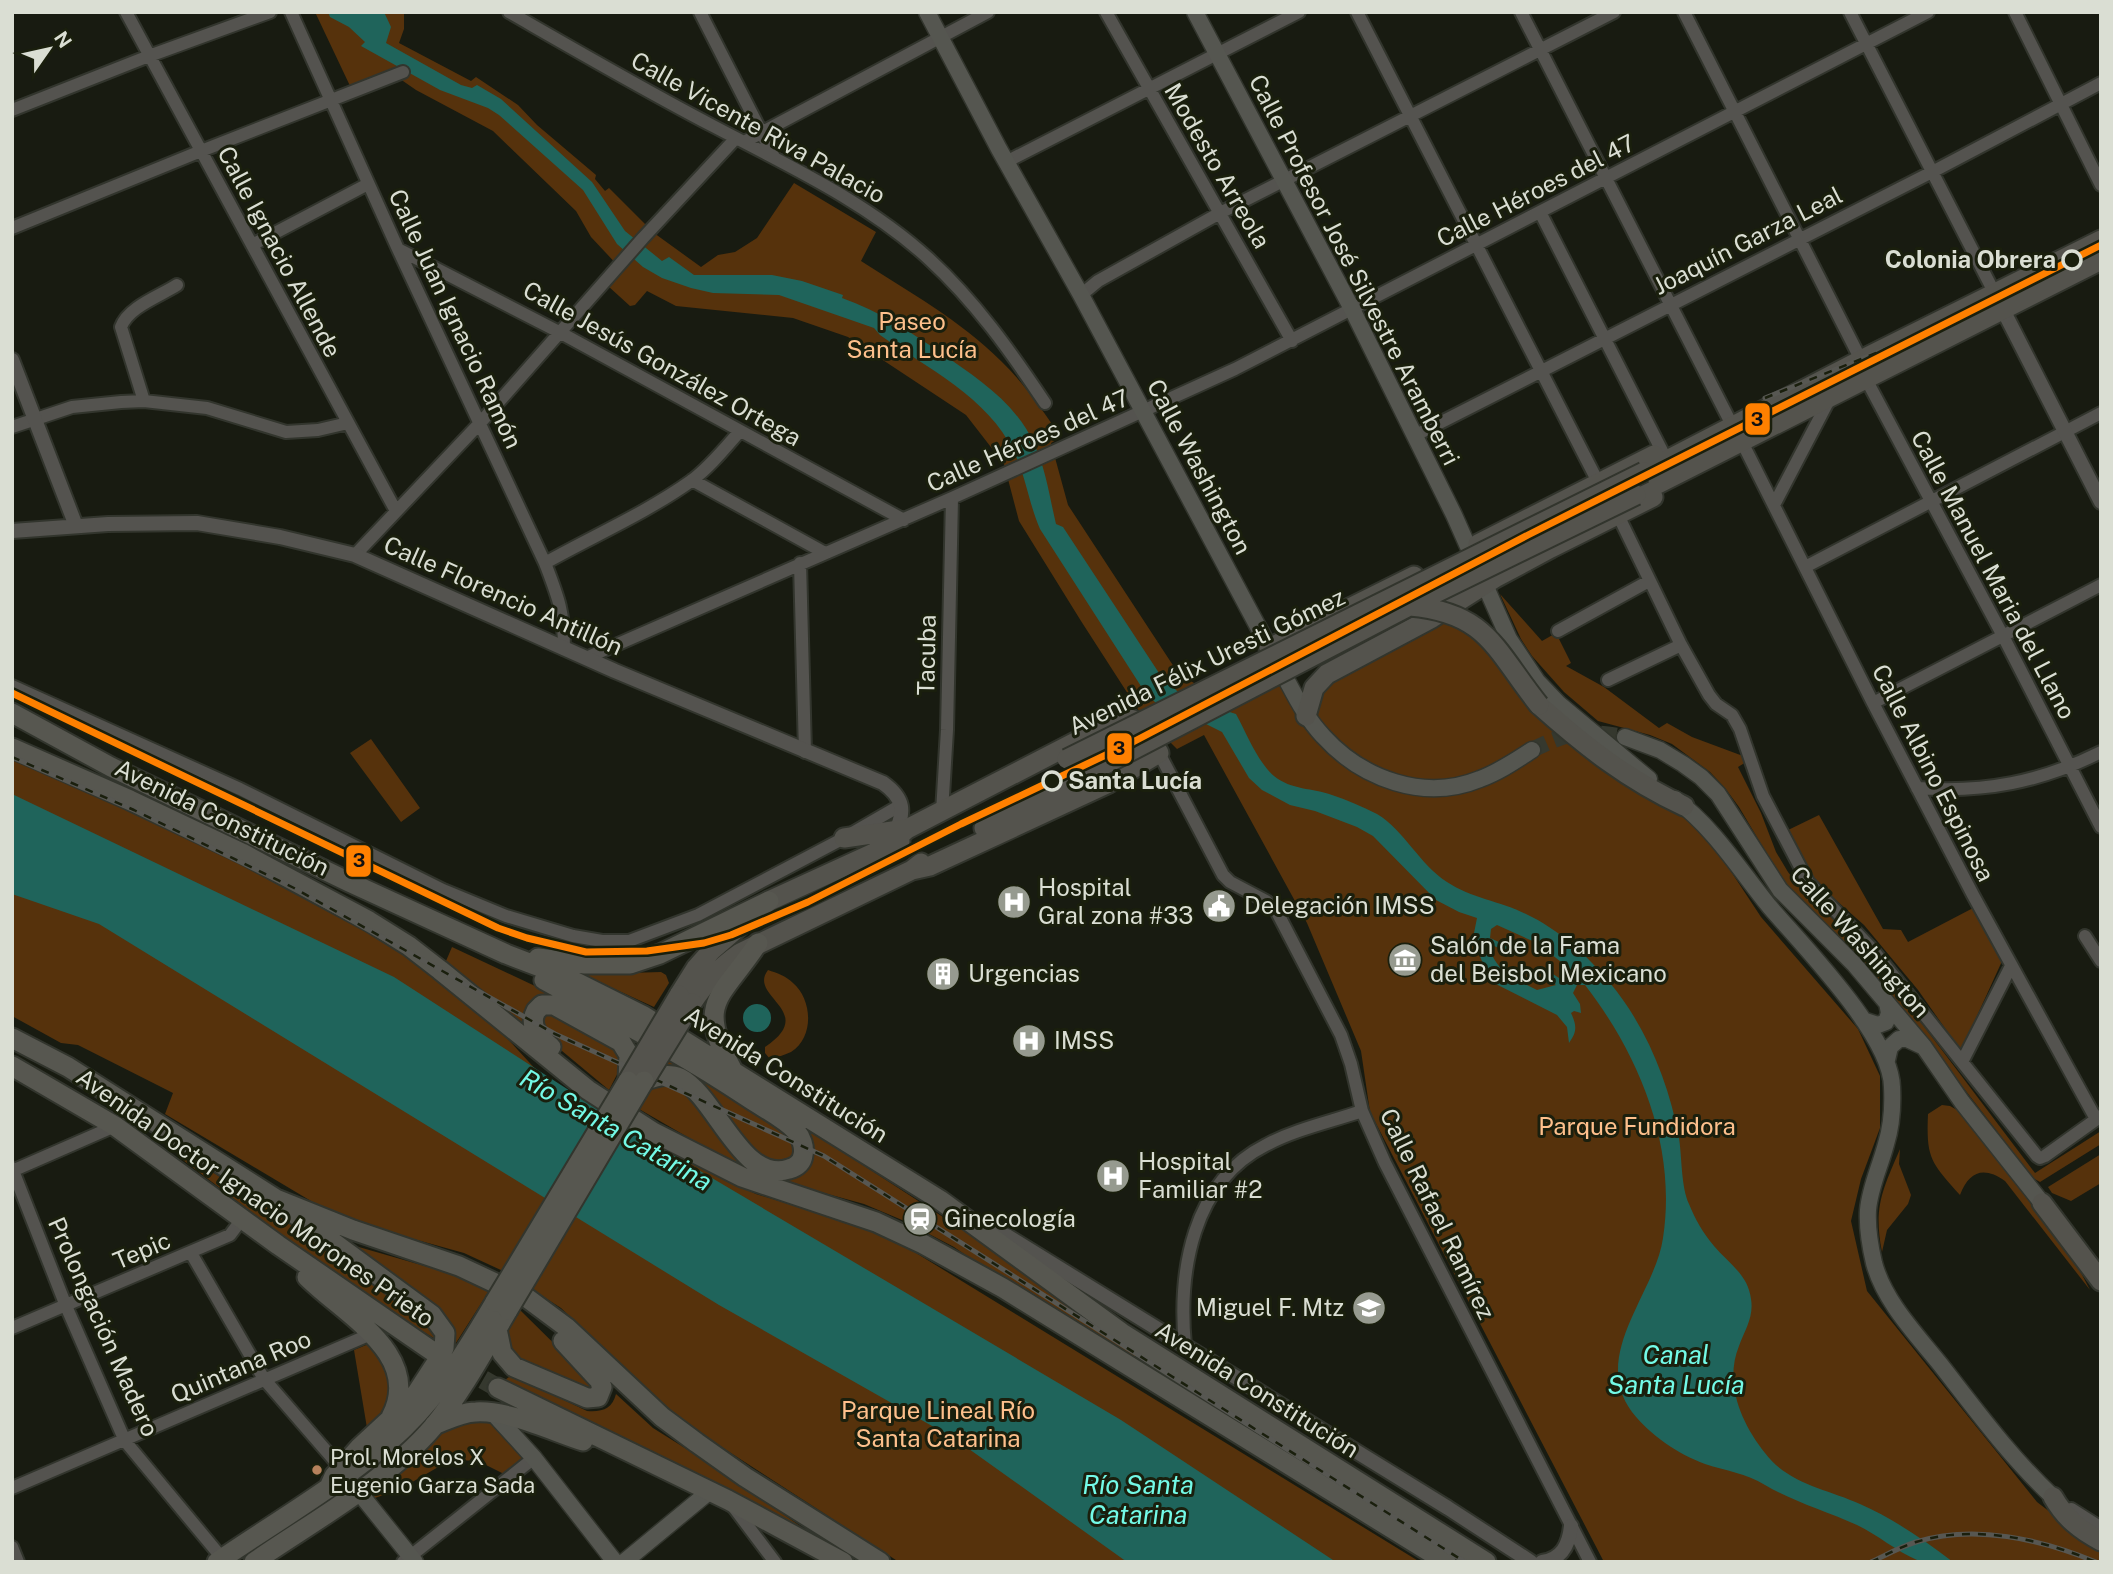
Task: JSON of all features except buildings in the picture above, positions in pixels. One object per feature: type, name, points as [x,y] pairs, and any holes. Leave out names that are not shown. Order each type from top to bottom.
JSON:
[{"type":"highway","name":"Avenida Constitución","points":[[12,713],[145,784],[349,882],[506,954],[566,977],[644,1016],[933,1196],[1122,1333],[1486,1562]]},
{"type":"highway","name":"Avenida Constitución","points":[[12,748],[229,847],[369,921],[419,954],[589,1090],[653,1132],[718,1167],[772,1189],[876,1222],[923,1244],[1003,1288],[1446,1562]]},
{"type":"highway","points":[[506,954],[585,964],[629,964],[660,954],[769,901]]},
{"type":"highway","points":[[733,1070],[716,1038],[713,1016],[721,993],[758,943]]},
{"type":"highway","points":[[506,954],[546,981],[637,1029],[738,1091],[794,1129],[804,1147],[803,1155],[797,1165],[783,1171],[774,1171],[756,1164],[739,1148],[692,1086],[680,1078],[667,1075],[636,1081],[629,1055],[621,1042],[554,1004],[542,1005],[536,1011],[533,1025],[543,1040],[572,1068],[589,1090]]},
{"type":"highway","name":"Avenida Doctor Ignacio Morones Prieto","points":[[12,1038],[68,1067],[276,1199],[353,1230],[481,1274],[527,1298],[555,1317],[662,1417],[745,1477],[880,1562]]},
{"type":"highway","name":"Avenida Doctor Ignacio Morones Prieto","points":[[12,1066],[58,1090],[115,1126],[278,1245],[432,1351]]},
{"type":"highway","name":"Avenida Félix Uresti Gómez","points":[[501,1306],[636,1081]]},
{"type":"highway","points":[[276,1199],[426,1310],[441,1326],[446,1341],[440,1357],[414,1397],[335,1476]]},
{"type":"highway","points":[[278,1245],[323,1293],[391,1355],[398,1374],[399,1397],[389,1420]]},
{"type":"highway","points":[[481,1274],[558,1336],[599,1380],[602,1387],[598,1397],[587,1398],[514,1367],[502,1353],[497,1329],[501,1306]]},
{"type":"highway","points":[[220,1560],[335,1476],[383,1446],[423,1408],[501,1306]]},
{"type":"highway","points":[[254,1562],[358,1491],[409,1452],[434,1425],[497,1329]]},
{"type":"highway","points":[[498,1388],[728,1500],[843,1562]]},
{"type":"highway","points":[[434,1425],[468,1413],[493,1413],[644,1460]]},
{"type":"highway","points":[[1223,1423],[1368,1489]]},
{"type":"main road","name":"Calle Washington","points":[[927,12],[1006,163],[1144,411],[1269,648],[1321,736],[1351,762],[1387,781],[1412,787],[1447,787],[1477,781],[1532,750]]},
{"type":"main road","name":"Calle Profesor José Silvestre Aramberri","points":[[1195,12],[1352,309],[1454,515],[1509,639],[1537,681],[1559,704],[1684,806],[1717,839],[1837,985],[1863,1020],[1887,1060]]},
{"type":"main road","name":"Avenida Félix Uresti Gómez","points":[[1737,434],[1830,397],[1867,379],[2101,240]]},
{"type":"main road","name":"Avenida Félix Uresti Gómez","points":[[685,999],[722,966],[758,943],[912,870],[929,857],[1409,606],[1636,495],[1699,454],[1861,360],[2101,260]]},
{"type":"main road","points":[[1269,648],[1662,451],[1680,444],[1699,454],[1692,475],[1551,548],[1432,618],[1327,674],[1314,688],[1307,716]]},
{"type":"main road","name":"Avenida Félix Uresti Gómez","points":[[636,1081],[685,999],[696,968],[712,950],[769,901],[1644,472],[1699,454]]},
{"type":"main road","points":[[1536,514],[1532,531],[1541,544],[1551,548]]},
{"type":"main road","points":[[1409,606],[1448,612],[1478,627],[1539,705],[1587,748],[1652,791],[1684,806]]},
{"type":"main road","points":[[1304,629],[1300,646],[1304,655],[1327,674]]},
{"type":"main road","points":[[844,838],[901,835],[1120,719],[1138,722],[1159,752],[1109,783],[930,866],[912,870]]},
{"type":"main road","name":"Calle Washington","points":[[1625,737],[1660,750],[1701,777],[1718,794],[1780,890],[1854,964],[1924,1047],[1962,1102],[2042,1203]]},
{"type":"main road","points":[[1863,1020],[1882,1024],[1889,1013],[1887,1003]]},
{"type":"main road","points":[[1924,1047],[1907,1039],[1899,1040],[1890,1047],[1887,1060],[1892,1076],[1893,1116],[1868,1211],[1875,1265],[1884,1287],[1900,1313],[2012,1456],[2053,1497],[2067,1519],[2101,1541]]},
{"type":"main road","points":[[2042,1203],[2101,1281]]},
{"type":"main road","points":[[493,1413],[534,1458],[615,1562]]},
{"type":"main road","points":[[358,1491],[409,1560]]},
{"type":"main road","points":[[624,1562],[709,1491]]},
{"type":"street","name":"Calle Ignacio Allende","points":[[126,12],[396,512]]},
{"type":"street","points":[[12,110],[271,12]]},
{"type":"street","name":"Calle Juan Ignacio Ramón","points":[[291,12],[545,563],[564,618],[564,649]]},
{"type":"street","name":"Calle Vicente Riva Palacio","points":[[509,12],[860,207],[928,258],[975,308],[1004,344],[1045,404]]},
{"type":"street","points":[[700,12],[774,158]]},
{"type":"street","points":[[355,555],[481,422],[643,237],[740,140],[762,132],[988,12]]},
{"type":"street","name":"Modesto Arreola","points":[[1106,12],[1292,341]]},
{"type":"street","points":[[1006,163],[1299,12]]},
{"type":"street","points":[[1357,12],[1598,482]]},
{"type":"street","name":"Calle Albino Espinosa","points":[[1521,12],[1917,788],[2011,966],[2098,1118]]},
{"type":"street","points":[[1081,295],[1098,281],[1220,213],[1614,12]]},
{"type":"street","points":[[1684,12],[1861,360]]},
{"type":"street","points":[[1850,12],[1934,171],[2101,502]]},
{"type":"street","name":"Calle Héroes del 47","points":[[586,658],[904,520],[1292,341],[1928,12]]},
{"type":"street","points":[[2015,12],[2101,185]]},
{"type":"street","points":[[12,228],[201,150],[332,102],[403,72]]},
{"type":"street","name":"Joaquín Garza Leal","points":[[1414,436],[2101,83]]},
{"type":"street","points":[[252,245],[368,184]]},
{"type":"street","points":[[1540,212],[1662,451]]},
{"type":"street","name":"Calle Jesús González Ortega","points":[[398,249],[559,332],[904,520]]},
{"type":"street","points":[[144,401],[121,327],[123,319],[177,285]]},
{"type":"street","points":[[12,360],[76,526]]},
{"type":"street","name":"Calle Manuel Maria del Llano","points":[[1867,379],[2101,827]]},
{"type":"street","points":[[1774,505],[1830,397]]},
{"type":"street","points":[[12,427],[72,407],[144,401],[207,408],[286,432],[317,430],[348,423]]},
{"type":"street","points":[[1805,567],[2101,413]]},
{"type":"street","points":[[545,563],[668,496],[692,480],[717,458],[740,430]]},
{"type":"street","points":[[692,480],[825,553]]},
{"type":"street","name":"Tacuba","points":[[942,812],[947,730],[952,498]]},
{"type":"street","points":[[1618,515],[1681,645],[1709,695],[1716,704],[1732,715],[1740,729],[1758,783],[1808,882],[1872,949],[2032,1152],[2040,1158],[2098,1118]]},
{"type":"street","name":"Calle Florencio Antillón","points":[[12,531],[76,526],[197,523],[280,537],[355,555],[564,649],[883,783],[892,790],[901,805]]},
{"type":"street","points":[[800,563],[805,752]]},
{"type":"street","points":[[1558,631],[1649,581]]},
{"type":"street","points":[[1873,703],[2101,585]]},
{"type":"street","points":[[1608,680],[1681,645]]},
{"type":"street","points":[[12,686],[252,794],[443,890],[506,916],[573,936],[629,941],[647,936],[698,915],[901,805],[901,835]]},
{"type":"street","name":"Calle Rafael Ramírez","points":[[1159,752],[1223,875],[1230,882],[1265,901],[1277,912],[1341,1035],[1362,1111],[1385,1163],[1590,1562]]},
{"type":"street","points":[[1917,788],[1993,788],[2070,768],[2101,752]]},
{"type":"street","points":[[2085,936],[2101,961]]},
{"type":"street","points":[[1962,1062],[2011,966]]},
{"type":"street","points":[[1185,1346],[1183,1281],[1188,1251],[1213,1192],[1249,1154],[1267,1144],[1362,1111]]},
{"type":"street","points":[[13,1170],[115,1126]]},
{"type":"street","name":"Prolongación Madero","points":[[13,1170],[66,1306],[125,1441],[220,1560]]},
{"type":"street","points":[[2042,1203],[2101,1271]]},
{"type":"street","name":"Tepic","points":[[12,1328],[230,1235],[242,1219]]},
{"type":"street","points":[[972,1223],[1007,1236],[1531,1562]]},
{"type":"street","points":[[191,1253],[264,1379],[335,1476]]},
{"type":"street","name":"Quintana Roo","points":[[12,1488],[371,1334]]},
{"type":"street","points":[[409,1560],[534,1458]]},
{"type":"street","points":[[2053,1497],[2101,1529]]},
{"type":"street","points":[[728,1500],[775,1562]]},
{"type":"street","points":[[1542,1562],[1562,1554],[1569,1542],[1571,1526]]},
{"type":"street","points":[[12,1547],[18,1562]]},
{"type":"green space","name":"Parque Fundidora","points":[[315,12],[404,12],[404,29],[399,43],[471,81],[476,77],[518,105],[537,125],[596,175],[595,179],[605,191],[609,188],[654,233],[701,267],[718,255],[735,252],[757,238],[794,183],[876,232],[861,261],[969,332],[1018,378],[1047,417],[1061,437],[1051,443],[1068,505],[1178,673],[1194,683],[1243,701],[1283,681],[1295,702],[1330,680],[1450,620],[1462,623],[1559,736],[1703,829],[1761,917],[1858,1029],[1880,1076],[1880,1128],[1861,1179],[1851,1221],[1867,1291],[2037,1502],[2101,1551],[2101,1562],[1604,1562],[1370,1112],[1361,1051],[1307,923],[1204,735],[1177,749],[1139,711],[1019,521],[1004,464],[966,415],[848,337],[793,318],[676,306],[647,291],[635,305],[630,306],[608,286],[621,269],[591,237],[576,211],[493,131],[416,90],[390,72],[351,88]]},
{"type":"green space","points":[[1500,594],[1542,641],[1556,633],[1571,663],[1566,666],[1604,687],[1659,728],[1667,723],[1692,737],[1751,759],[1738,767],[1761,813],[1776,852],[1788,872],[1806,895],[1876,963],[2035,1173],[2101,1131],[2101,1144],[2040,1182],[2033,1178],[1901,1007],[1872,973],[1786,886],[1725,788],[1710,772],[1672,744],[1598,721],[1564,692],[1532,656]]},
{"type":"green space","points":[[371,739],[420,808],[401,822],[350,753]]},
{"type":"green space","name":"Parque Lineal Río Santa Catarina","points":[[12,758],[126,806],[368,927],[468,996],[551,1086],[656,1147],[756,1194],[868,1228],[903,1245],[1420,1562],[899,1562],[666,1411],[561,1308],[503,1271],[464,1253],[363,1225],[326,1210],[165,1114],[173,1093],[78,1045],[61,1043],[12,1016]]},
{"type":"green space","points":[[1819,815],[1883,929],[1901,930],[1908,942],[1975,907],[2003,959],[1961,1051],[1918,990],[1864,925],[1812,879],[1784,832]]},
{"type":"green space","points":[[452,947],[552,994],[540,998],[525,1026],[446,961]]},
{"type":"green space","points":[[564,966],[628,973],[661,972],[666,975],[669,983],[654,1007]]},
{"type":"green space","points":[[768,970],[787,978],[799,990],[804,998],[808,1018],[804,1037],[799,1045],[791,1052],[770,1059],[765,1053],[765,1047],[780,1034],[785,1024],[784,1014],[766,988],[764,980]]},
{"type":"green space","points":[[546,1011],[616,1043],[625,1059],[609,1090],[544,1036],[541,1015]]},
{"type":"green space","points":[[669,1053],[789,1131],[798,1149],[791,1162],[759,1160],[662,1068]]},
{"type":"green space","points":[[666,1082],[687,1091],[748,1172],[639,1109],[651,1088]]},
{"type":"green space","points":[[1942,1105],[1959,1111],[1992,1147],[2066,1244],[2090,1290],[2005,1181],[1990,1173],[1978,1173],[1968,1181],[1960,1195],[1942,1175],[1930,1151],[1928,1114]]},
{"type":"green space","points":[[803,1126],[1139,1349],[1131,1363],[1020,1293],[954,1247],[864,1204],[784,1182],[795,1177]]},
{"type":"green space","points":[[1900,1149],[1899,1164],[1911,1195],[1908,1204],[1887,1230],[1882,1252],[1879,1210]]},
{"type":"green space","points":[[183,1153],[299,1228],[417,1313],[437,1331],[437,1340],[354,1290],[179,1157]]},
{"type":"green space","points":[[2101,1154],[2101,1183],[2071,1201],[2052,1193],[2048,1187]]},
{"type":"green space","points":[[338,1241],[456,1275],[489,1291],[454,1346],[451,1329]]},
{"type":"green space","points":[[520,1310],[596,1385],[591,1393],[519,1362],[507,1341],[508,1330]]},
{"type":"green space","points":[[366,1345],[373,1346],[392,1369],[389,1409],[367,1428],[354,1350]]},
{"type":"green space","points":[[509,1377],[518,1378],[587,1411],[606,1408],[616,1394],[653,1428],[728,1475],[803,1528],[505,1380]]},
{"type":"green space","points":[[493,1413],[534,1458],[510,1477],[478,1461],[457,1460],[440,1466],[402,1488],[367,1501],[391,1467],[427,1434]]},
{"type":"water","name":"Canal Santa Lucía","points":[[328,12],[384,12],[391,27],[386,43],[461,85],[472,88],[477,85],[501,99],[592,182],[625,231],[662,261],[669,257],[694,275],[772,275],[802,281],[843,295],[842,298],[881,315],[917,337],[968,372],[1007,404],[1027,431],[1039,455],[1056,524],[1063,527],[1159,673],[1179,693],[1191,700],[1236,714],[1262,763],[1281,781],[1338,797],[1377,814],[1396,829],[1437,875],[1466,892],[1538,920],[1582,953],[1610,983],[1635,1018],[1662,1076],[1675,1117],[1684,1189],[1691,1210],[1706,1236],[1742,1276],[1749,1290],[1751,1312],[1733,1374],[1737,1402],[1756,1441],[1774,1463],[1796,1479],[1885,1516],[1953,1562],[1921,1562],[1857,1525],[1751,1478],[1695,1460],[1656,1436],[1632,1412],[1621,1390],[1618,1369],[1621,1347],[1658,1259],[1663,1238],[1666,1204],[1664,1170],[1659,1137],[1638,1072],[1605,1013],[1585,985],[1577,985],[1573,993],[1580,1004],[1581,1013],[1571,1013],[1575,1029],[1569,1043],[1567,1027],[1557,1015],[1480,976],[1483,964],[1473,938],[1477,918],[1436,900],[1373,836],[1315,811],[1290,805],[1262,790],[1249,778],[1222,732],[1164,710],[1146,694],[1040,529],[1014,452],[989,415],[955,385],[880,335],[874,328],[779,295],[713,293],[691,288],[662,278],[643,267],[617,244],[583,190],[499,115],[488,108],[440,90],[361,46],[365,42],[349,27],[330,17]],"holes":[[[1497,925],[1537,943],[1570,969],[1569,974],[1562,980],[1541,966],[1539,971],[1556,985],[1537,990],[1502,969],[1496,963],[1489,947],[1492,945],[1517,956],[1519,951],[1490,938],[1491,929]]]},
{"type":"water","name":"Río Santa Catarina","points":[[12,794],[394,977],[629,1129],[1121,1420],[1336,1562],[1127,1562],[955,1439],[719,1305],[99,924],[12,894]]},
{"type":"water","points":[[757,1004],[767,1008],[771,1018],[767,1028],[757,1032],[747,1028],[743,1018],[747,1008]]},
{"type":"tunnel","points":[[1532,750],[1577,734],[1598,733],[1625,737]]},
{"type":"tunnel","points":[[458,1365],[498,1388]]},
{"type":"railway","points":[[1765,398],[1940,327]]},
{"type":"railway","points":[[12,757],[134,810],[294,888],[555,1034],[824,1156],[1465,1562]]},
{"type":"railway","points":[[1871,1562],[1916,1542],[1961,1534],[1984,1534],[2030,1541],[2096,1562]]},
{"type":"transit line","name":"3","points":[[12,693],[498,928],[586,952],[647,951],[704,943],[731,935],[808,902],[961,824],[1133,742],[1528,535],[2101,245]]},
{"type":"place","name":"Colonia Obrera","points":[[2072,260]]},
{"type":"place","name":"Santa Lucía","points":[[1052,781]]},
{"type":"place","name":"Hospital Gral zona #33","points":[[1014,902]]},
{"type":"place","name":"Delegación IMSS","points":[[1219,906]]},
{"type":"place","name":"Salón de la Fama del Beisbol Mexicano","points":[[1405,960]]},
{"type":"place","name":"Urgencias","points":[[943,974]]},
{"type":"place","name":"IMSS","points":[[1029,1041]]},
{"type":"place","name":"Hospital Familiar #2","points":[[1113,1176]]},
{"type":"place","name":"Ginecología","points":[[920,1219]]},
{"type":"place","name":"Miguel F. Mtz","points":[[1369,1308]]},
{"type":"place","name":"Prol. Morelos X Eugenio Garza Sada","points":[[317,1470]]},
{"type":"park label","name":"Paseo Santa Lucía","points":[[912,336]]}]
